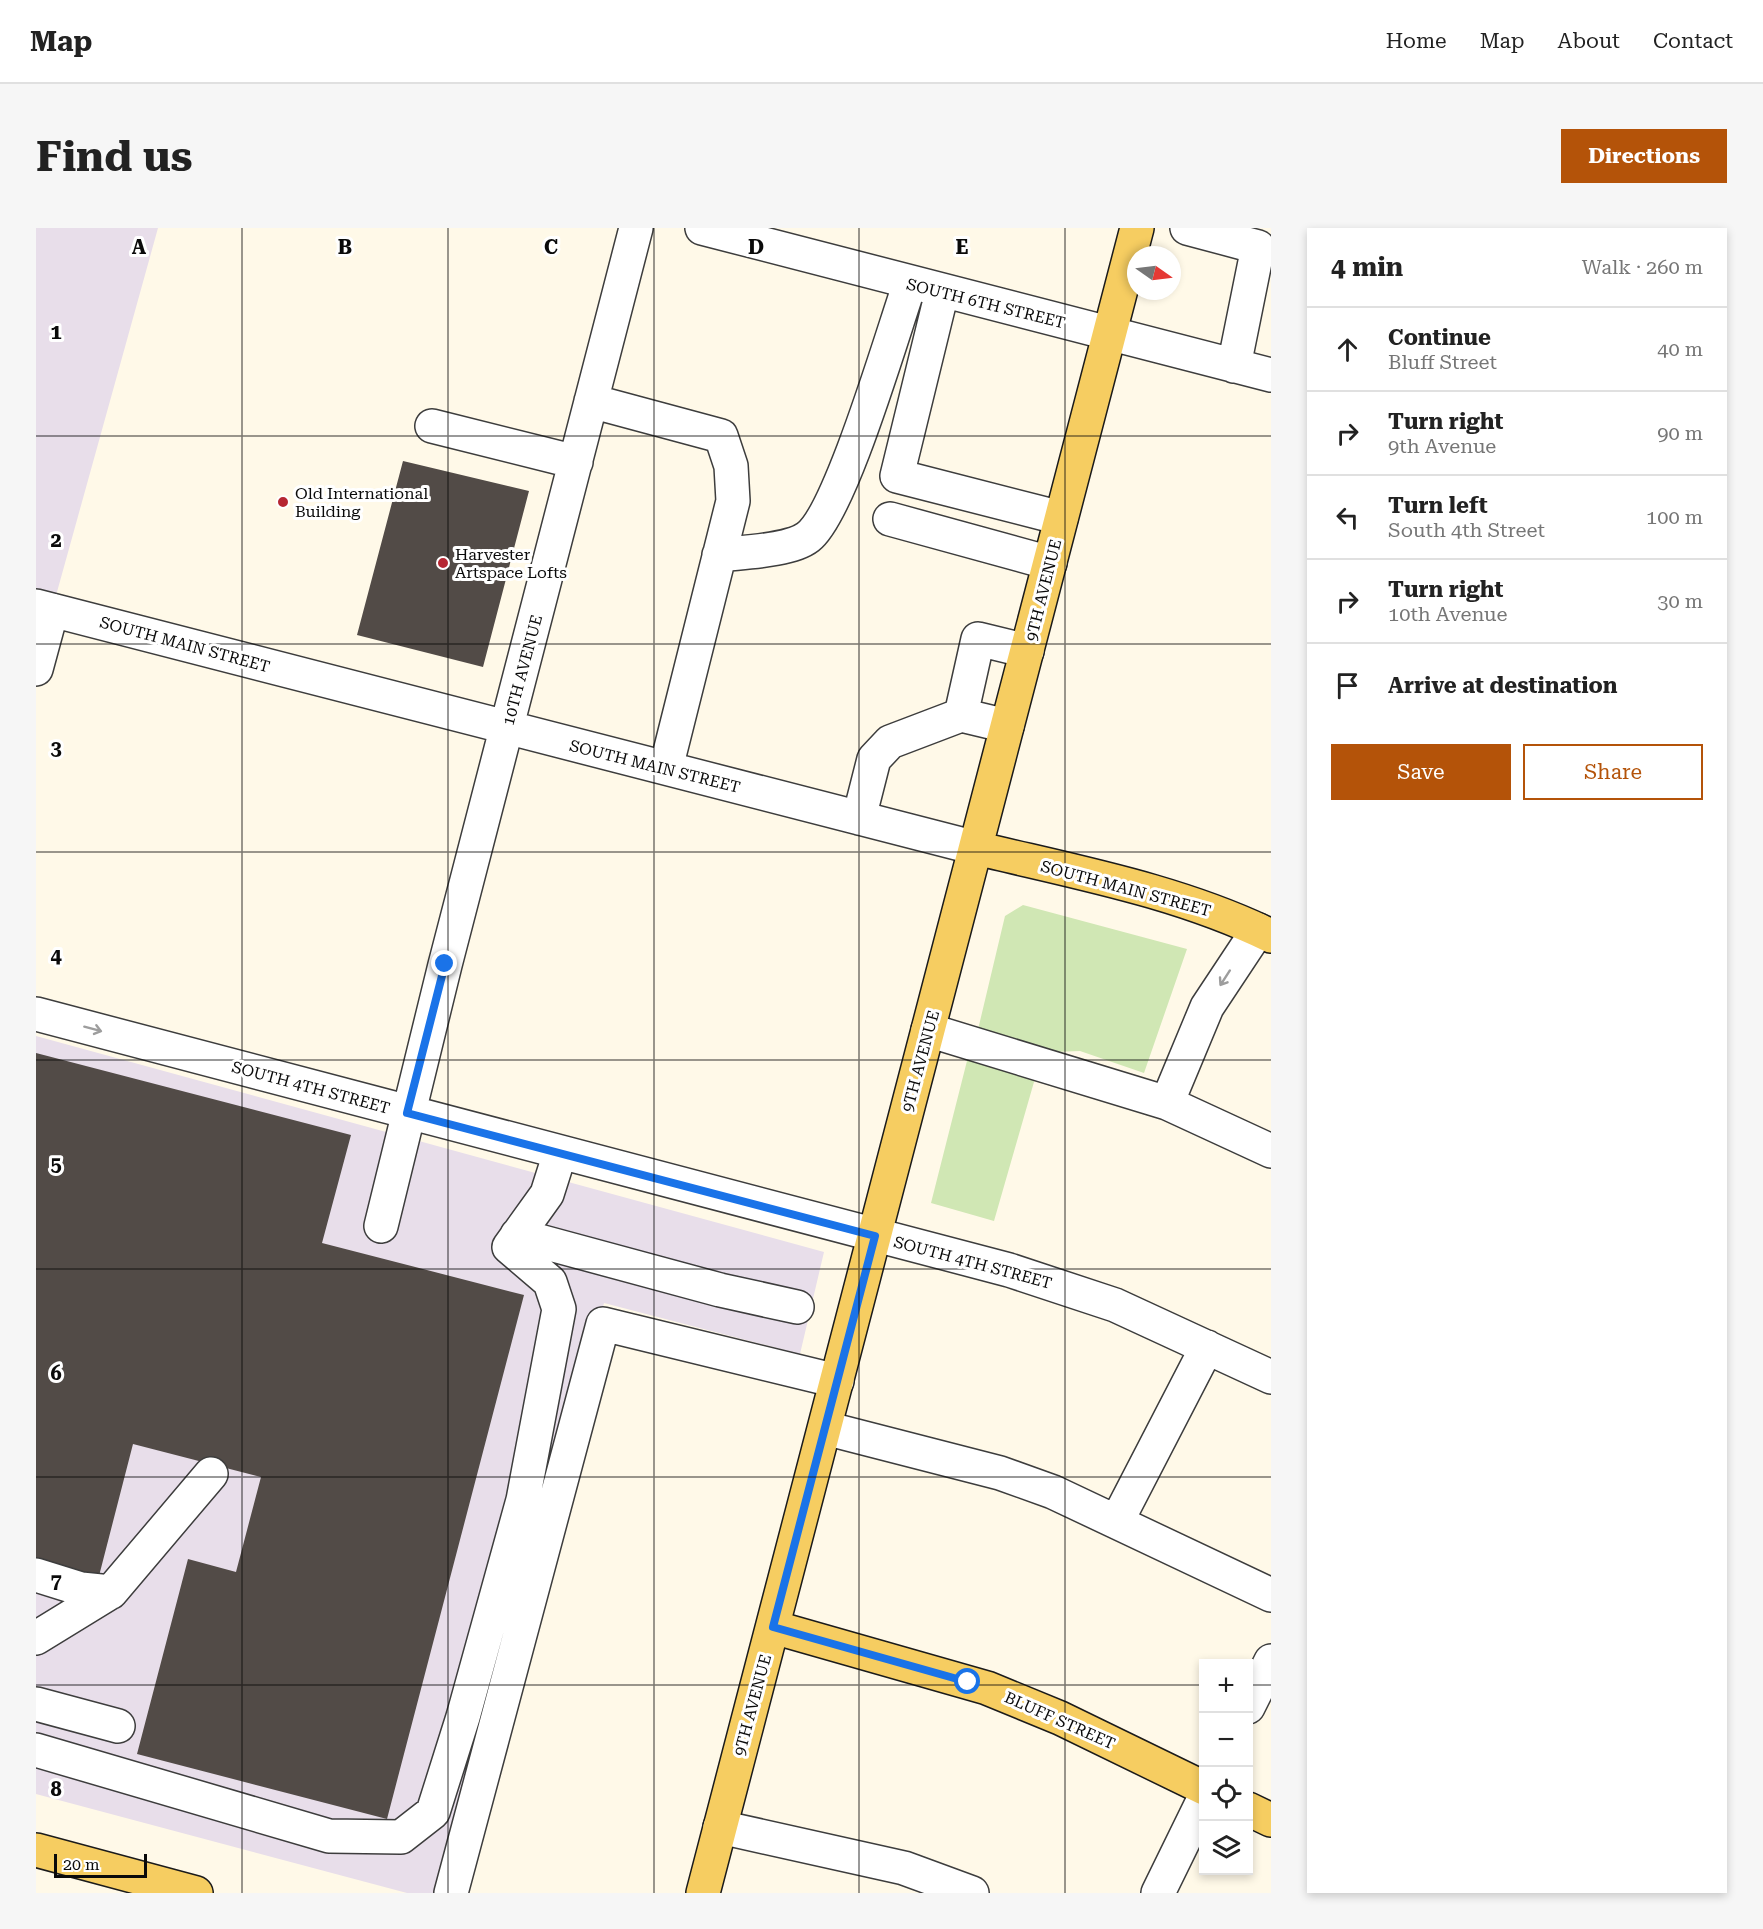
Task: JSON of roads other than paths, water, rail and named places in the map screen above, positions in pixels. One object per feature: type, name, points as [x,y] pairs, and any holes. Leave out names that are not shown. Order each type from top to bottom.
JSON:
[{"type":"main road","name":"9TH AVENUE","points":[[703,1893],[1137,228]]},
{"type":"main road","name":"SOUTH MAIN STREET","points":[[976,848],[1175,898],[1264,933]]},
{"type":"main road","name":"BLUFF STREET","points":[[773,1627],[987,1688],[1060,1719],[1199,1786]]},
{"type":"main road","points":[[1253,1811],[1271,1820]]},
{"type":"main road","points":[[36,1850],[196,1893]]},
{"type":"street","name":"10TH AVENUE","points":[[381,1226],[407,1113],[636,228]]},
{"type":"street","name":"SOUTH 6TH STREET","points":[[702,228],[800,240],[910,284],[1271,375]]},
{"type":"street","points":[[1187,228],[1258,247],[1234,366]]},
{"type":"street","points":[[719,555],[792,545],[809,537],[827,512],[842,478],[910,284]]},
{"type":"street","points":[[942,292],[897,476],[1061,518]]},
{"type":"street","points":[[591,401],[721,436],[731,466],[733,501],[666,768]]},
{"type":"street","points":[[432,426],[576,462]]},
{"type":"street","points":[[890,519],[1050,562]]},
{"type":"street","points":[[36,669],[44,608]]},
{"type":"street","name":"SOUTH MAIN STREET","points":[[44,608],[976,848]]},
{"type":"street","points":[[961,716],[978,639],[1027,651]]},
{"type":"street","points":[[859,818],[874,759],[890,742],[961,716],[1007,726]]},
{"type":"street","points":[[1167,1103],[1207,1007],[1264,933]]},
{"type":"street","name":"SOUTH 4TH STREET","points":[[36,1014],[1060,1285],[1115,1305],[1271,1377]]},
{"type":"street","points":[[928,1030],[1167,1103],[1271,1151]]},
{"type":"street","points":[[36,1750],[329,1836],[401,1837],[433,1812],[463,1717],[523,1500],[559,1309],[550,1282],[509,1247],[547,1194],[560,1153]]},
{"type":"street","points":[[517,1235],[720,1290],[797,1307]]},
{"type":"street","points":[[451,1893],[603,1324],[837,1381]]},
{"type":"street","points":[[1117,1521],[1207,1347]]},
{"type":"street","points":[[825,1428],[1000,1473],[1053,1492],[1271,1595]]},
{"type":"street","points":[[36,1638],[111,1592],[211,1474]]},
{"type":"street","points":[[36,1575],[81,1589],[111,1592]]},
{"type":"street","points":[[1253,1697],[1271,1661]]},
{"type":"street","points":[[36,1704],[118,1726]]},
{"type":"street","points":[[1158,1893],[1199,1807]]},
{"type":"street","points":[[720,1827],[904,1868],[972,1893]]},
{"type":"place","name":"Old International Building","points":[[283,502]]},
{"type":"place","name":"Harvester Artspace Lofts","points":[[443,563]]}]
